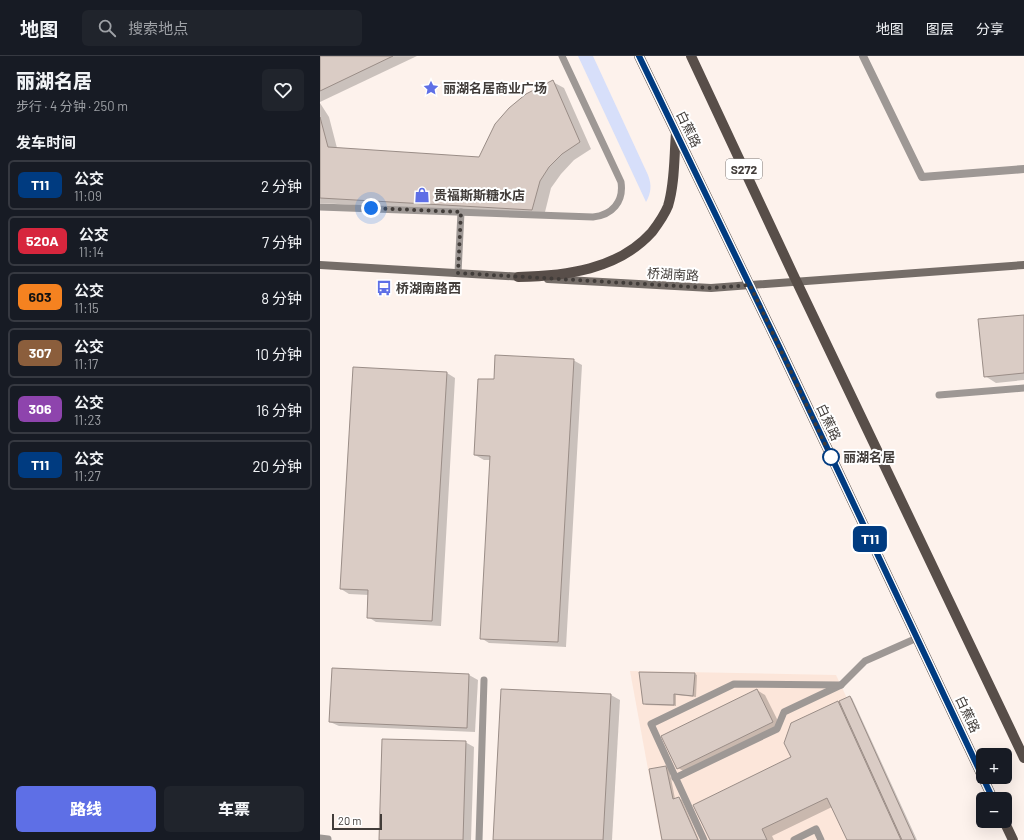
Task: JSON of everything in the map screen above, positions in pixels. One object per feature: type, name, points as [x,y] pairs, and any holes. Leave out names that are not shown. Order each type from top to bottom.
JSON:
[{"type":"main road","name":"白蕉路","points":[[639,56],[750,285],[990,792]]},
{"type":"main road","name":"S272","points":[[692,56],[797,282],[1024,758]]},
{"type":"main road","points":[[518,277],[570,273],[597,267],[621,256],[644,240],[659,223],[667,207],[672,188],[676,133]]},
{"type":"main road","points":[[1007,828],[1013,840]]},
{"type":"street","points":[[863,56],[922,177],[1024,169]]},
{"type":"street","name":"桥湖南路","points":[[320,265],[711,288],[1024,265]]},
{"type":"lane","points":[[320,207],[593,217],[610,211],[622,195],[621,182],[562,56]]},
{"type":"lane","points":[[458,273],[461,212]]},
{"type":"lane","points":[[939,395],[1024,388]]},
{"type":"lane","points":[[675,778],[777,729],[784,712],[841,685],[865,661],[917,638]]},
{"type":"lane","points":[[479,840],[484,680]]},
{"type":"lane","points":[[704,840],[651,724],[734,684],[841,685]]},
{"type":"lane","points":[[794,840],[816,829],[821,840]]},
{"type":"lane","points":[[320,838],[328,840]]},
{"type":"shaded area","points":[[578,56],[593,56],[648,175],[650,189],[646,202]]},
{"type":"shaded area","points":[[630,671],[836,675],[914,840],[661,840]]},
{"type":"building","points":[[320,56],[393,56],[320,91]]},
{"type":"building","points":[[553,80],[580,142],[562,154],[549,167],[540,181],[532,210],[320,198],[320,117],[328,147],[479,157],[495,124],[509,108],[526,94]]},
{"type":"building","points":[[1024,315],[1024,373],[984,377],[978,319]]},
{"type":"building","points":[[495,355],[574,359],[558,642],[480,639],[490,456],[474,455],[478,379],[494,379]]},
{"type":"building","points":[[353,367],[447,372],[432,621],[367,618],[368,590],[340,589]]},
{"type":"building","points":[[332,668],[469,674],[467,728],[329,722]]},
{"type":"building","points":[[639,672],[695,673],[693,696],[674,694],[674,705],[643,704]]},
{"type":"building","points":[[501,689],[611,694],[603,840],[493,840]]},
{"type":"building","points":[[757,689],[773,722],[677,769],[661,736]]},
{"type":"building","points":[[850,696],[915,840],[902,840],[839,701]]},
{"type":"building","points":[[838,701],[901,840],[847,840],[827,798],[762,829],[767,840],[710,840],[693,805],[791,757],[784,743],[791,723]]},
{"type":"building","points":[[382,739],[466,741],[463,840],[379,840]]},
{"type":"building","points":[[666,766],[673,799],[679,797],[698,840],[662,840],[649,769]]},
{"type":"bus line","name":"T11","points":[[639,56],[779,346],[990,792]]},
{"type":"place","name":"丽湖名居商业广场","points":[[431,88]]},
{"type":"place","name":"贵福斯斯糖水店","points":[[422,195]]},
{"type":"place","name":"桥湖南路西","points":[[384,288]]},
{"type":"place","name":"丽湖名居","points":[[831,457]]},
{"type":"route","points":[[371,208],[461,212],[458,273],[711,288],[750,285],[831,457]]}]
